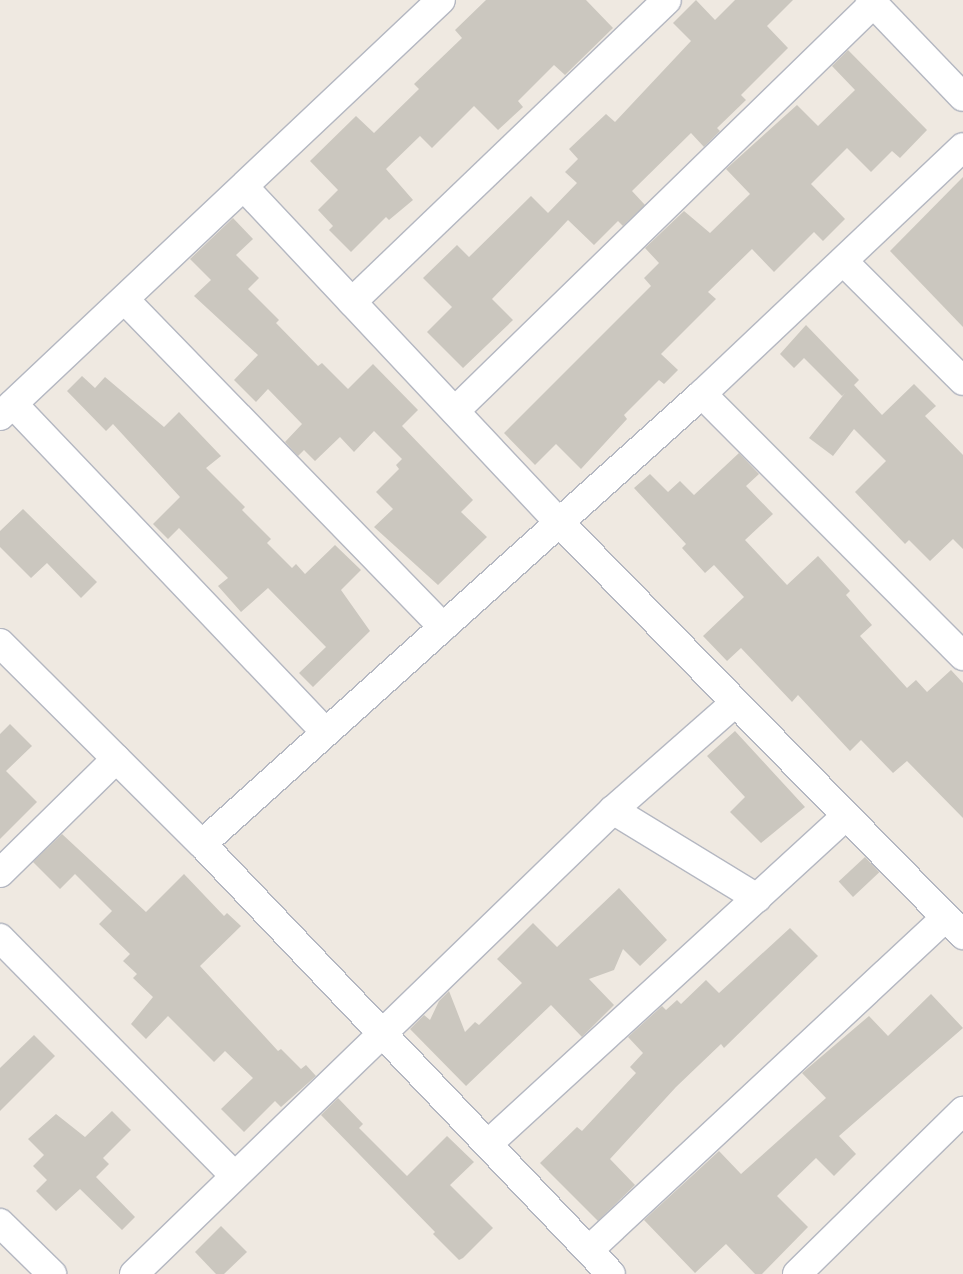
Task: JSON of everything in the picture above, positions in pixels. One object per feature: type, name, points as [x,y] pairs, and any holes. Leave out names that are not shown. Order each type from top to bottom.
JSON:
[{"type":"street","points":[[325,732],[6,410],[245,188],[441,0]]},
{"type":"street","points":[[352,302],[667,0]]},
{"type":"street","points":[[455,411],[872,2],[963,97]]},
{"type":"street","points":[[202,844],[702,394],[844,262],[963,147]]},
{"type":"street","points":[[245,188],[559,522],[954,927],[589,1250]]},
{"type":"street","points":[[844,262],[963,381]]},
{"type":"street","points":[[125,300],[442,627]]},
{"type":"street","points":[[702,394],[958,642]]},
{"type":"street","points":[[0,643],[202,844],[611,1274]]},
{"type":"street","points":[[134,1274],[613,810],[735,703]]},
{"type":"street","points":[[0,873],[116,759]]},
{"type":"street","points":[[613,810],[757,898]]},
{"type":"street","points":[[488,1144],[846,817]]},
{"type":"street","points":[[0,938],[235,1176]]},
{"type":"street","points":[[797,1274],[963,1111]]},
{"type":"street","points":[[0,1222],[52,1274]]},
{"type":"building","points":[[486,0],[586,0],[613,28],[565,75],[554,65],[518,101],[523,107],[498,130],[474,106],[432,148],[420,136],[386,169],[413,200],[389,220],[386,217],[351,252],[329,230],[333,226],[318,210],[338,190],[310,161],[356,116],[374,133],[419,89],[414,84],[462,38],[455,30]]},
{"type":"building","points":[[696,0],[715,20],[735,0],[793,0],[767,26],[788,48],[741,95],[746,100],[717,128],[720,131],[704,147],[691,133],[632,191],[645,205],[623,226],[618,221],[594,245],[568,220],[492,299],[513,320],[463,368],[427,332],[452,307],[423,278],[457,245],[469,257],[531,196],[548,213],[577,183],[565,172],[578,159],[569,149],[606,114],[615,122],[691,41],[673,23]]},
{"type":"building","points":[[848,50],[927,130],[900,158],[892,151],[871,172],[847,148],[811,184],[845,219],[823,241],[814,232],[774,272],[752,249],[708,292],[716,299],[661,354],[678,370],[664,384],[659,380],[624,415],[627,419],[581,469],[556,444],[535,465],[504,433],[651,286],[644,278],[659,263],[645,248],[684,211],[710,233],[750,194],[726,169],[797,105],[818,126],[855,90],[832,66]]},
{"type":"building","points":[[963,177],[963,327],[890,251]]},
{"type":"building","points":[[233,218],[253,239],[236,255],[259,278],[248,289],[279,320],[276,323],[318,366],[322,363],[348,389],[373,364],[418,410],[402,426],[473,500],[461,512],[487,537],[438,585],[374,527],[393,509],[376,492],[399,469],[396,465],[402,459],[374,431],[354,452],[340,437],[315,461],[304,450],[298,456],[285,442],[302,424],[268,389],[256,402],[234,380],[258,355],[194,296],[211,280],[190,259]]},
{"type":"building","points":[[806,325],[859,380],[854,385],[882,415],[914,384],[936,406],[925,416],[963,455],[963,549],[953,539],[930,561],[909,540],[905,544],[855,492],[886,461],[854,429],[833,456],[809,438],[845,393],[842,396],[804,358],[794,368],[780,354]]},
{"type":"building","points":[[82,376],[95,388],[105,377],[164,427],[179,412],[221,456],[206,468],[245,507],[242,510],[271,539],[267,543],[292,568],[296,564],[305,574],[335,545],[361,570],[341,590],[370,631],[313,687],[299,673],[326,647],[268,588],[241,612],[218,586],[228,578],[179,528],[168,539],[153,524],[180,497],[113,424],[106,431],[67,391]]},
{"type":"building","points":[[739,453],[759,474],[746,486],[773,514],[745,540],[787,585],[818,556],[850,591],[846,595],[872,625],[860,636],[907,688],[916,680],[927,692],[951,670],[963,683],[963,818],[907,761],[893,773],[861,740],[850,751],[798,695],[792,702],[741,648],[727,661],[703,636],[744,597],[714,565],[705,573],[682,548],[686,544],[634,488],[650,474],[668,492],[680,481],[694,495]]},
{"type":"building","points":[[23,509],[97,582],[81,598],[47,563],[31,578],[0,547],[0,531]]},
{"type":"building","points":[[10,724],[32,746],[6,771],[37,802],[0,839],[0,734]]},
{"type":"building","points":[[735,731],[805,807],[761,843],[730,812],[745,797],[707,756]]},
{"type":"building","points":[[62,834],[146,912],[184,874],[224,916],[227,913],[241,926],[200,966],[278,1051],[281,1049],[301,1069],[306,1065],[316,1076],[281,1107],[275,1101],[244,1132],[221,1109],[253,1078],[225,1051],[214,1062],[168,1016],[146,1039],[131,1024],[153,997],[133,978],[137,974],[123,961],[130,954],[99,924],[112,911],[75,874],[60,889],[33,862]]},
{"type":"building","points":[[865,857],[879,872],[853,897],[839,882]]},
{"type":"building","points":[[619,888],[667,940],[640,966],[623,949],[614,970],[589,979],[614,1005],[582,1037],[551,1005],[466,1086],[410,1029],[424,1015],[430,1020],[439,1001],[449,991],[465,1032],[475,1022],[479,1025],[522,983],[497,959],[533,923],[557,947]]},
{"type":"building","points":[[790,928],[818,956],[724,1048],[721,1044],[676,1087],[610,1159],[635,1185],[598,1221],[540,1163],[577,1127],[582,1131],[636,1073],[630,1067],[643,1053],[628,1037],[662,1006],[666,1010],[677,1000],[681,1004],[706,980],[719,993]]},
{"type":"building","points":[[931,994],[963,1028],[839,1136],[856,1154],[834,1176],[816,1158],[777,1196],[808,1227],[762,1274],[755,1274],[726,1244],[695,1273],[644,1220],[719,1151],[741,1174],[826,1098],[802,1073],[869,1016],[888,1036]]},
{"type":"building","points":[[34,1035],[55,1056],[0,1111],[0,1068]]},
{"type":"building","points":[[338,1098],[363,1124],[359,1128],[407,1176],[447,1136],[474,1162],[450,1185],[493,1228],[463,1258],[459,1260],[433,1234],[435,1232],[321,1115]]},
{"type":"building","points":[[112,1111],[131,1130],[103,1158],[109,1164],[96,1177],[135,1217],[122,1230],[80,1189],[56,1211],[36,1191],[47,1180],[33,1166],[44,1155],[28,1139],[56,1114],[85,1137]]},
{"type":"building","points":[[221,1226],[247,1252],[224,1274],[216,1274],[195,1252]]}]
